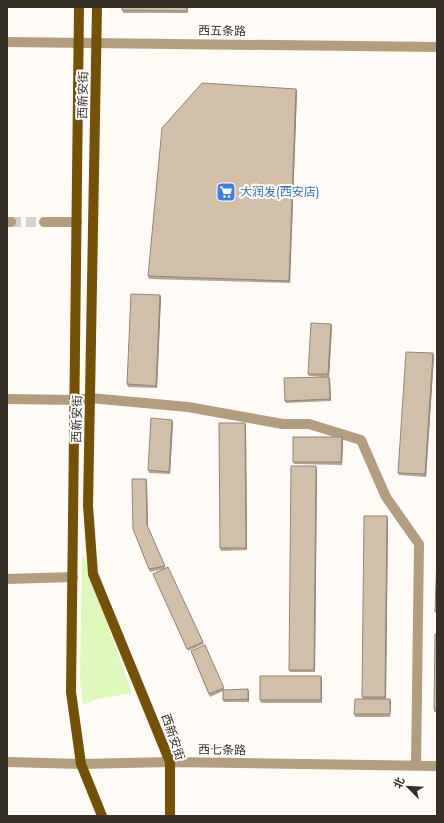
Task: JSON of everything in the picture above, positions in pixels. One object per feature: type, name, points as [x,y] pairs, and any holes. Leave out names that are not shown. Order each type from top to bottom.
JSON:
[{"type":"main road","name":"西新安街","points":[[80,7],[73,577],[70,692],[81,764],[102,816]]},
{"type":"main road","name":"西新安街","points":[[97,7],[88,506],[93,574],[170,762],[170,816]]},
{"type":"street","name":"西五条路","points":[[7,42],[437,47]]},
{"type":"street","points":[[44,222],[77,222]]},
{"type":"street","points":[[7,399],[75,400],[90,398],[188,407],[283,424],[309,424],[361,440],[386,497],[419,544],[416,766]]},
{"type":"street","points":[[7,579],[73,577]]},
{"type":"street","name":"西七条路","points":[[7,762],[81,764],[170,762],[437,766]]},
{"type":"green space","points":[[82,552],[132,693],[97,699],[83,705],[80,680]]},
{"type":"building","points":[[122,7],[187,7],[187,11],[122,10]]},
{"type":"building","points":[[202,83],[296,89],[289,281],[148,276],[162,128]]},
{"type":"building","points":[[131,294],[160,295],[156,386],[127,384]]},
{"type":"building","points":[[311,323],[331,324],[328,374],[308,374]]},
{"type":"building","points":[[406,352],[433,353],[425,474],[398,473]]},
{"type":"building","points":[[329,377],[330,399],[285,401],[284,378]]},
{"type":"building","points":[[151,418],[172,420],[169,472],[148,470]]},
{"type":"building","points":[[219,423],[245,423],[246,548],[220,548]]},
{"type":"building","points":[[293,437],[342,437],[341,462],[293,462]]},
{"type":"building","points":[[291,466],[316,466],[314,670],[289,670]]},
{"type":"building","points":[[132,479],[146,479],[147,525],[165,566],[149,569],[133,529]]},
{"type":"building","points":[[364,516],[387,516],[385,697],[362,697]]},
{"type":"building","points":[[437,556],[437,612],[435,612]]},
{"type":"building","points":[[168,567],[203,642],[187,649],[153,574]]},
{"type":"building","points":[[435,634],[437,634],[437,709],[434,709]]},
{"type":"building","points":[[205,645],[224,688],[209,694],[191,651]]},
{"type":"building","points":[[260,676],[321,676],[321,700],[260,700]]},
{"type":"building","points":[[248,689],[248,699],[223,700],[223,690]]},
{"type":"building","points":[[355,699],[390,699],[390,714],[354,714]]},
{"type":"tunnel","points":[[11,222],[44,222]]},
{"type":"place","name":"大润发(西安店)","points":[[226,192]]}]
